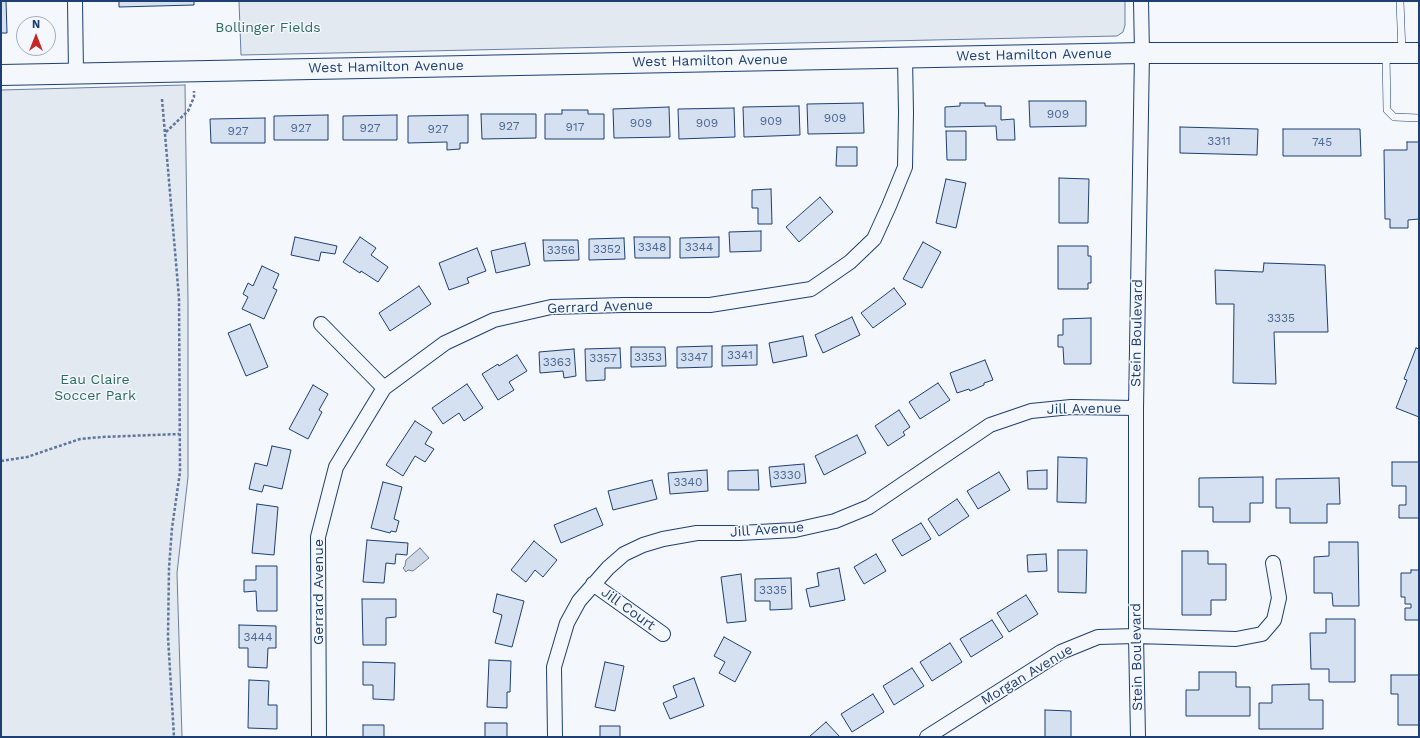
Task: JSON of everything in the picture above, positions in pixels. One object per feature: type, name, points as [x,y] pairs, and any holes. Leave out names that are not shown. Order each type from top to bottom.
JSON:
[{"type":"street","points":[[76,1],[76,73]]},
{"type":"street","name":"Stein Boulevard","points":[[1138,737],[1136,636],[1136,408],[1142,53],[1141,1]]},
{"type":"street","name":"West Hamilton Avenue","points":[[1,75],[1142,53],[1402,53]]},
{"type":"street","name":"Gerrard Avenue","points":[[320,737],[318,537],[336,467],[384,388],[446,343],[494,320],[551,307],[710,305],[811,289],[850,262],[874,239],[905,167],[905,57]]},
{"type":"street","points":[[321,324],[384,388]]},
{"type":"street","name":"Jill Avenue","points":[[555,737],[554,667],[567,623],[579,601],[593,584],[624,554],[663,538],[696,533],[740,533],[795,530],[835,521],[869,506],[990,425],[1031,411],[1071,407],[1136,408]]},
{"type":"street","name":"Morgan Avenue","points":[[927,737],[1061,652],[1098,637],[1136,636],[1236,639],[1262,634],[1274,620],[1279,598],[1274,563]]},
{"type":"street","name":"Jill Court","points":[[593,584],[663,634]]},
{"type":"lane","points":[[1400,1],[1402,53],[1387,110],[1394,118],[1419,118]]},
{"type":"path","points":[[166,132],[188,111],[194,97],[194,91]]},
{"type":"path","points":[[162,99],[179,298],[180,472],[172,528],[169,568],[168,636],[174,737]]},
{"type":"path","points":[[1,461],[27,457],[80,439],[179,434]]},
{"type":"green space","name":"Bollinger Fields","points":[[239,1],[1125,1],[1125,25],[1123,32],[1117,36],[241,55]]},
{"type":"green space","name":"Eau Claire Soccer Park","points":[[185,85],[188,300],[188,477],[177,573],[182,737],[1,737],[1,90]]},
{"type":"shaded area","points":[[420,548],[429,558],[413,571],[408,570],[406,572],[403,568],[406,560]]},
{"type":"building","points":[[1,1],[6,1],[7,33],[1,33]]},
{"type":"building","points":[[119,1],[194,1],[194,5],[119,7]]},
{"type":"building","points":[[1029,101],[1086,101],[1086,126],[1030,127]]},
{"type":"building","points":[[863,103],[864,133],[808,134],[807,104]]},
{"type":"building","points":[[960,103],[985,103],[985,106],[1001,106],[1001,120],[1014,119],[1015,140],[997,140],[996,126],[945,127],[945,107],[960,106]]},
{"type":"building","points":[[799,106],[800,135],[744,137],[743,107]]},
{"type":"building","points":[[669,107],[670,137],[614,138],[613,109]]},
{"type":"building","points":[[734,108],[735,137],[679,139],[678,109]]},
{"type":"building","points":[[562,110],[588,110],[588,114],[604,114],[604,139],[545,139],[545,114],[562,114]]},
{"type":"building","points":[[481,114],[536,114],[536,138],[482,139]]},
{"type":"building","points":[[328,115],[328,140],[274,140],[274,116]]},
{"type":"building","points":[[397,115],[397,140],[343,140],[343,116]]},
{"type":"building","points":[[468,115],[468,143],[460,143],[460,149],[447,150],[447,142],[408,143],[408,116]]},
{"type":"building","points":[[265,118],[265,143],[211,143],[210,119]]},
{"type":"building","points":[[1180,127],[1258,129],[1257,155],[1180,153]]},
{"type":"building","points":[[1283,129],[1360,129],[1361,156],[1283,156]]},
{"type":"building","points":[[946,131],[966,131],[966,160],[947,160]]},
{"type":"building","points":[[1407,142],[1419,142],[1419,219],[1408,220],[1408,228],[1390,228],[1390,219],[1385,219],[1384,150],[1407,150]]},
{"type":"building","points":[[837,147],[857,147],[857,166],[836,166]]},
{"type":"building","points":[[1059,178],[1089,179],[1088,223],[1059,223]]},
{"type":"building","points":[[946,179],[966,183],[956,228],[936,223]]},
{"type":"building","points":[[771,189],[772,224],[758,224],[758,208],[752,208],[752,190]]},
{"type":"building","points":[[820,197],[833,212],[799,242],[786,227]]},
{"type":"building","points":[[761,231],[761,251],[730,252],[729,232]]},
{"type":"building","points":[[295,237],[337,246],[335,254],[321,252],[319,261],[291,255]]},
{"type":"building","points":[[360,237],[376,248],[371,255],[388,267],[378,282],[343,262]]},
{"type":"building","points":[[634,237],[670,237],[670,258],[635,258]]},
{"type":"building","points":[[719,237],[719,257],[680,258],[680,238]]},
{"type":"building","points":[[624,238],[625,259],[589,260],[589,239]]},
{"type":"building","points":[[543,240],[578,240],[579,260],[544,261]]},
{"type":"building","points":[[923,242],[941,252],[922,288],[903,279]]},
{"type":"building","points":[[525,243],[530,265],[496,273],[491,251]]},
{"type":"building","points":[[1058,246],[1088,246],[1088,256],[1091,256],[1091,283],[1088,283],[1088,289],[1058,289]]},
{"type":"building","points":[[477,248],[486,271],[467,278],[469,283],[449,290],[439,263]]},
{"type":"building","points":[[1264,263],[1325,265],[1328,332],[1274,332],[1276,384],[1233,383],[1234,304],[1216,304],[1215,270],[1263,272]]},
{"type":"building","points":[[262,266],[279,274],[273,288],[277,290],[264,319],[242,309],[248,297],[243,294],[248,283],[253,286]]},
{"type":"building","points":[[419,286],[431,304],[390,331],[379,313]]},
{"type":"building","points":[[894,288],[906,304],[873,328],[861,313]]},
{"type":"building","points":[[852,317],[860,335],[823,353],[815,335]]},
{"type":"building","points":[[1091,318],[1091,364],[1064,364],[1063,347],[1058,347],[1058,335],[1063,335],[1063,319]]},
{"type":"building","points":[[250,324],[268,367],[246,376],[228,333]]},
{"type":"building","points":[[803,336],[807,356],[773,363],[769,343]]},
{"type":"building","points":[[757,345],[757,365],[722,366],[722,346]]},
{"type":"building","points":[[712,346],[712,367],[677,368],[677,347]]},
{"type":"building","points":[[631,347],[665,347],[666,366],[631,367]]},
{"type":"building","points":[[620,348],[621,368],[605,368],[605,380],[586,381],[585,349]]},
{"type":"building","points":[[1416,348],[1419,349],[1419,417],[1396,408],[1407,380],[1404,379]]},
{"type":"building","points":[[574,349],[576,376],[564,378],[563,371],[540,373],[539,352]]},
{"type":"building","points":[[517,355],[527,371],[509,382],[514,390],[498,400],[482,374]]},
{"type":"building","points":[[985,360],[993,380],[970,391],[969,389],[957,393],[950,373]]},
{"type":"building","points":[[938,383],[950,400],[920,419],[909,402]]},
{"type":"building","points":[[467,384],[483,408],[464,421],[459,413],[443,424],[432,408]]},
{"type":"building","points":[[313,385],[328,394],[319,410],[322,412],[308,439],[289,429]]},
{"type":"building","points":[[899,410],[910,427],[903,432],[905,435],[888,446],[875,426]]},
{"type":"building","points":[[415,421],[432,432],[425,444],[434,449],[425,462],[415,456],[403,476],[386,465]]},
{"type":"building","points":[[857,435],[866,453],[824,475],[815,456]]},
{"type":"building","points":[[272,446],[291,450],[282,489],[264,485],[262,492],[249,489],[255,463],[267,466]]},
{"type":"building","points":[[1058,457],[1087,458],[1086,503],[1057,502]]},
{"type":"building","points":[[1392,462],[1419,462],[1419,518],[1399,518],[1399,505],[1406,505],[1406,486],[1392,486]]},
{"type":"building","points":[[804,464],[806,483],[771,487],[769,467]]},
{"type":"building","points":[[707,470],[708,491],[670,494],[668,473]]},
{"type":"building","points":[[758,470],[759,490],[728,490],[728,471]]},
{"type":"building","points":[[1047,470],[1047,489],[1028,489],[1027,471]]},
{"type":"building","points":[[999,472],[1010,490],[978,509],[967,491]]},
{"type":"building","points":[[1263,477],[1263,503],[1250,503],[1250,522],[1213,522],[1213,507],[1199,507],[1199,478]]},
{"type":"building","points":[[1339,478],[1340,504],[1327,504],[1327,523],[1290,523],[1290,508],[1276,508],[1276,479]]},
{"type":"building","points":[[652,480],[657,499],[613,510],[608,491]]},
{"type":"building","points":[[383,482],[402,487],[394,519],[399,521],[396,532],[391,531],[390,533],[371,528]]},
{"type":"building","points":[[957,499],[969,516],[939,536],[928,519]]},
{"type":"building","points":[[257,504],[278,507],[274,555],[252,553]]},
{"type":"building","points":[[596,508],[603,525],[561,543],[554,525]]},
{"type":"building","points":[[921,523],[931,539],[902,556],[892,540]]},
{"type":"building","points":[[367,540],[408,543],[407,555],[396,554],[395,564],[386,563],[384,583],[363,582]]},
{"type":"building","points":[[534,541],[557,560],[543,577],[535,570],[526,582],[511,570]]},
{"type":"building","points":[[1329,542],[1358,542],[1359,606],[1333,606],[1332,593],[1314,593],[1314,557],[1329,556]]},
{"type":"building","points":[[1058,550],[1087,550],[1086,593],[1058,592]]},
{"type":"building","points":[[1182,551],[1208,551],[1208,564],[1226,564],[1226,600],[1211,600],[1211,615],[1182,615]]},
{"type":"building","points":[[876,554],[886,571],[864,584],[854,567]]},
{"type":"building","points":[[1046,554],[1047,571],[1028,572],[1027,555]]},
{"type":"building","points":[[256,566],[277,566],[277,611],[257,611],[256,591],[244,592],[244,580],[256,580]]},
{"type":"building","points":[[839,568],[845,600],[810,607],[806,589],[819,586],[817,573]]},
{"type":"building","points":[[1411,570],[1419,570],[1419,620],[1405,620],[1405,608],[1411,608],[1411,604],[1405,604],[1405,597],[1401,597],[1401,573],[1411,573]]},
{"type":"building","points":[[741,574],[746,621],[727,623],[721,577]]},
{"type":"building","points":[[791,578],[792,609],[770,610],[770,601],[755,601],[755,579]]},
{"type":"building","points":[[497,594],[524,601],[512,647],[495,643],[502,615],[493,612]]},
{"type":"building","points":[[1026,595],[1038,614],[1009,632],[997,613]]},
{"type":"building","points":[[362,599],[396,599],[396,617],[386,618],[386,645],[363,645]]},
{"type":"building","points":[[1326,619],[1355,619],[1355,682],[1329,682],[1329,669],[1311,669],[1310,633],[1326,633]]},
{"type":"building","points":[[992,620],[1003,637],[971,657],[960,639]]},
{"type":"building","points":[[239,625],[276,626],[276,648],[268,648],[267,668],[248,667],[248,648],[239,648]]},
{"type":"building","points":[[724,637],[751,652],[735,682],[719,673],[725,662],[714,656]]},
{"type":"building","points":[[950,643],[962,662],[932,681],[920,662]]},
{"type":"building","points":[[489,660],[511,661],[510,692],[507,692],[507,708],[487,707]]},
{"type":"building","points":[[363,662],[395,663],[394,700],[373,699],[373,685],[363,685]]},
{"type":"building","points":[[605,662],[624,666],[615,711],[595,707]]},
{"type":"building","points":[[912,668],[924,686],[894,705],[883,686]]},
{"type":"building","points":[[1199,672],[1236,672],[1236,687],[1250,687],[1250,716],[1186,716],[1186,690],[1199,690]]},
{"type":"building","points":[[1391,675],[1419,675],[1419,725],[1398,725],[1398,694],[1391,694]]},
{"type":"building","points":[[694,678],[704,706],[670,719],[663,703],[677,697],[673,686]]},
{"type":"building","points":[[249,680],[269,681],[268,705],[277,705],[277,729],[248,728]]},
{"type":"building","points":[[1309,684],[1309,700],[1323,700],[1323,729],[1259,729],[1259,703],[1272,703],[1272,685]]},
{"type":"building","points":[[873,694],[884,712],[852,732],[841,714]]},
{"type":"building","points":[[1045,710],[1071,711],[1071,737],[1045,737]]},
{"type":"building","points":[[826,722],[840,737],[809,737]]},
{"type":"building","points":[[485,723],[507,723],[507,737],[485,737]]},
{"type":"building","points":[[363,725],[384,725],[384,737],[363,737]]},
{"type":"building","points":[[600,726],[620,726],[620,737],[600,737]]}]
